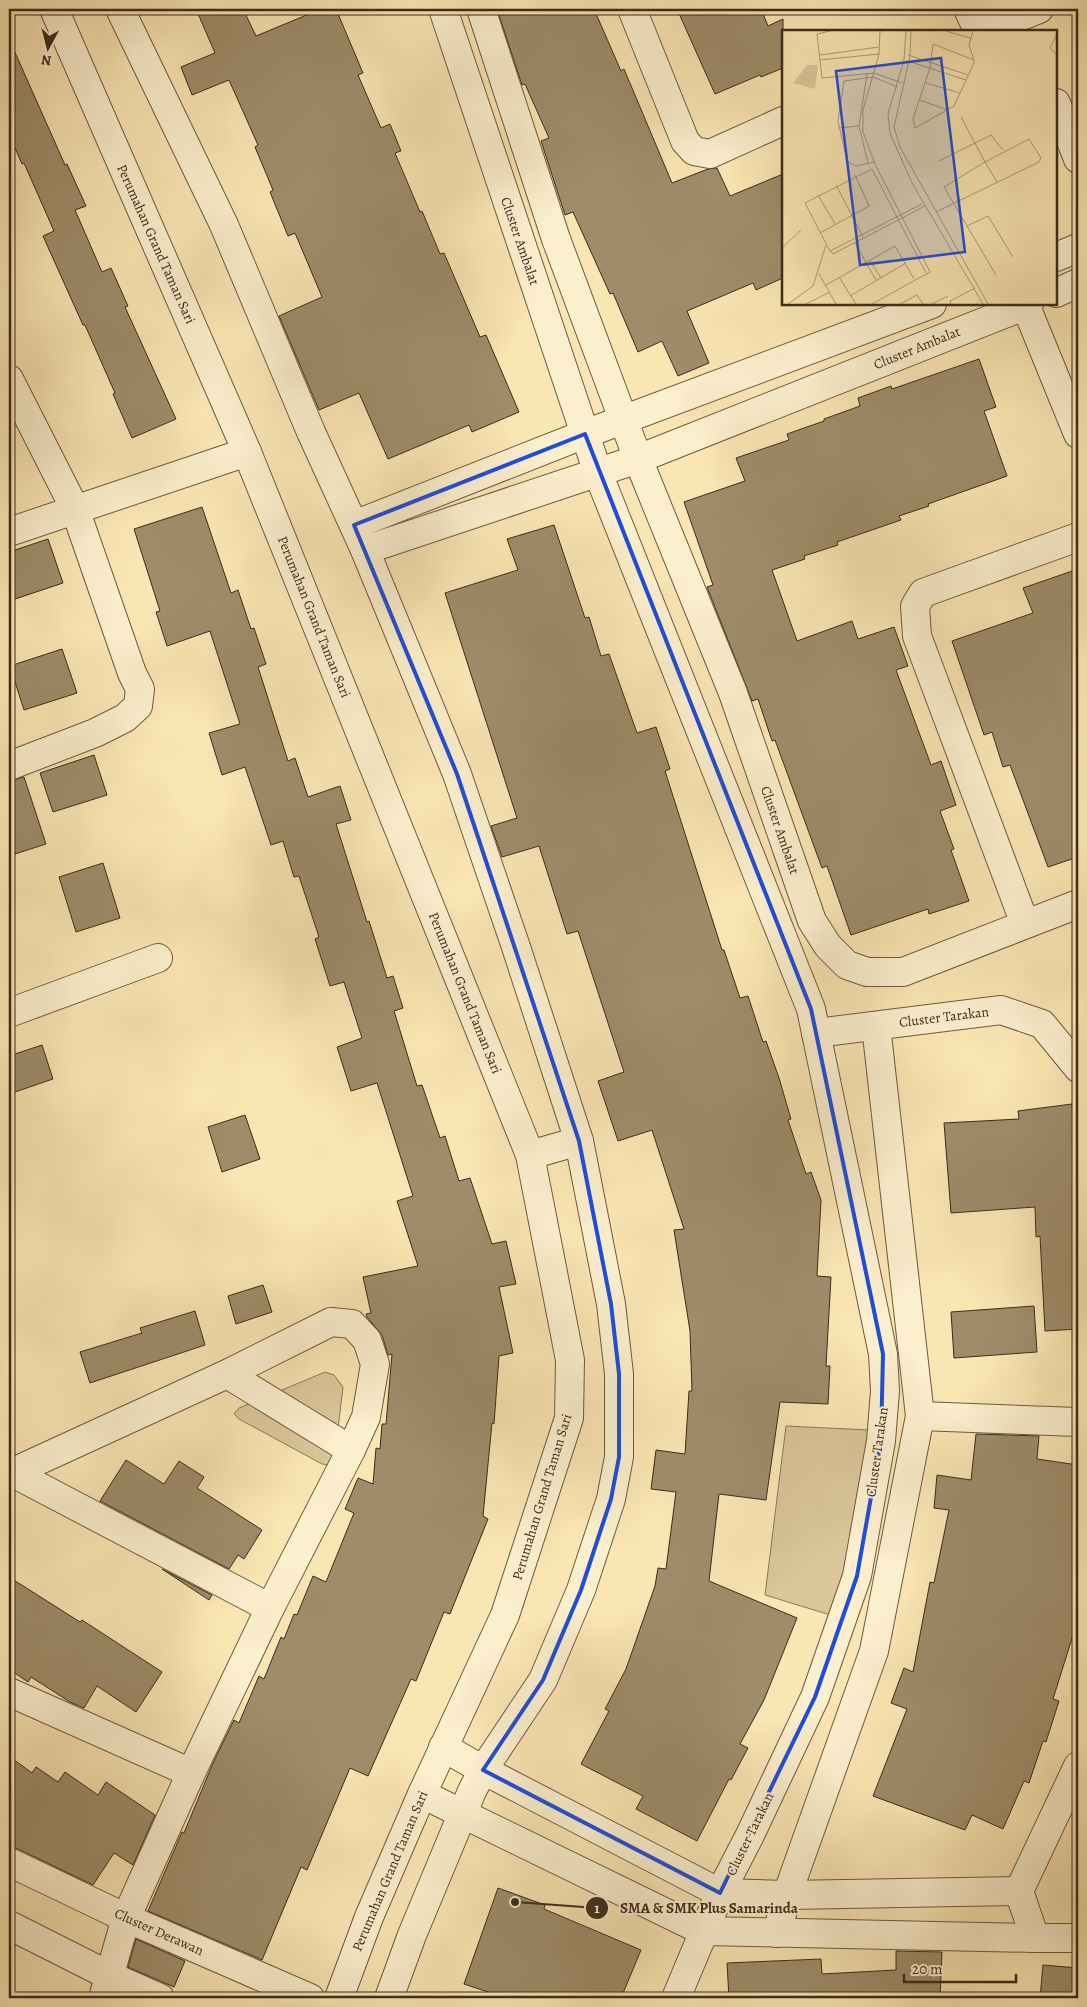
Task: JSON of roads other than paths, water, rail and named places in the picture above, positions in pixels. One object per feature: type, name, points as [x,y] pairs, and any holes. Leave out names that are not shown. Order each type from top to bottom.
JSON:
[{"type":"street","name":"Perumahan Grand Taman Sari","points":[[54,9],[247,452],[530,1155],[570,1360],[569,1418],[505,1615],[422,1794],[369,1917],[339,1998]]},
{"type":"street","points":[[120,9],[224,225],[311,432],[366,550],[456,774],[516,947],[578,1141],[612,1304],[619,1374],[619,1457],[611,1499],[581,1590],[543,1680],[483,1770],[462,1814],[412,1934],[389,1998]]},
{"type":"street","name":"Cluster Ambalat","points":[[443,9],[598,472],[811,1009],[816,1033]]},
{"type":"street","name":"Cluster Ambalat","points":[[481,9],[556,239],[638,459],[733,693],[812,922],[828,946],[847,965],[867,972],[903,972],[1078,904]]},
{"type":"street","points":[[632,9],[685,141],[694,151],[710,154],[782,121]]},
{"type":"street","points":[[968,9],[978,30]]},
{"type":"street","points":[[987,30],[1027,16]]},
{"type":"street","points":[[1057,105],[1078,159]]},
{"type":"street","points":[[1057,257],[1078,248]]},
{"type":"street","points":[[1057,292],[1078,283]]},
{"type":"street","points":[[354,525],[585,434],[929,305]]},
{"type":"street","name":"Cluster Ambalat","points":[[366,550],[638,459],[1023,305]]},
{"type":"street","points":[[1026,305],[1078,434]]},
{"type":"street","points":[[9,379],[75,509],[132,673],[140,689],[138,706],[125,718],[95,733],[9,766]]},
{"type":"street","points":[[9,532],[247,452]]},
{"type":"street","points":[[1025,924],[917,636],[915,606],[923,593],[1078,537]]},
{"type":"street","points":[[9,1013],[158,958]]},
{"type":"street","name":"Cluster Tarakan","points":[[676,1998],[720,1893],[750,1835],[815,1697],[857,1576],[882,1441],[885,1391],[883,1354],[816,1033],[1001,1010],[1042,1024],[1078,1068]]},
{"type":"street","points":[[777,1933],[787,1895],[874,1651],[920,1416],[868,1027]]},
{"type":"street","points":[[530,1155],[578,1141]]},
{"type":"street","points":[[11,1474],[227,1374],[331,1322],[352,1324],[367,1340],[375,1364],[372,1394],[366,1417],[352,1450],[270,1608],[191,1773],[126,1918],[105,1987]]},
{"type":"street","points":[[227,1374],[352,1450]]},
{"type":"street","points":[[920,1416],[1078,1422]]},
{"type":"street","points":[[11,1474],[270,1608]]},
{"type":"street","points":[[9,1692],[191,1773]]},
{"type":"street","name":"Cluster Tarakan","points":[[443,1747],[483,1770],[720,1893],[787,1895],[1019,1891]]},
{"type":"street","points":[[1035,1938],[1019,1891],[1078,1766]]},
{"type":"street","points":[[422,1794],[703,1932],[1078,1938]]},
{"type":"street","name":"Cluster Derawan","points":[[9,1862],[126,1918],[310,1998]]},
{"type":"street","points":[[9,1925],[105,1987],[160,1998]]},
{"type":"place","name":"SMA & SMK Plus Samarinda","points":[[515,1902]]}]
